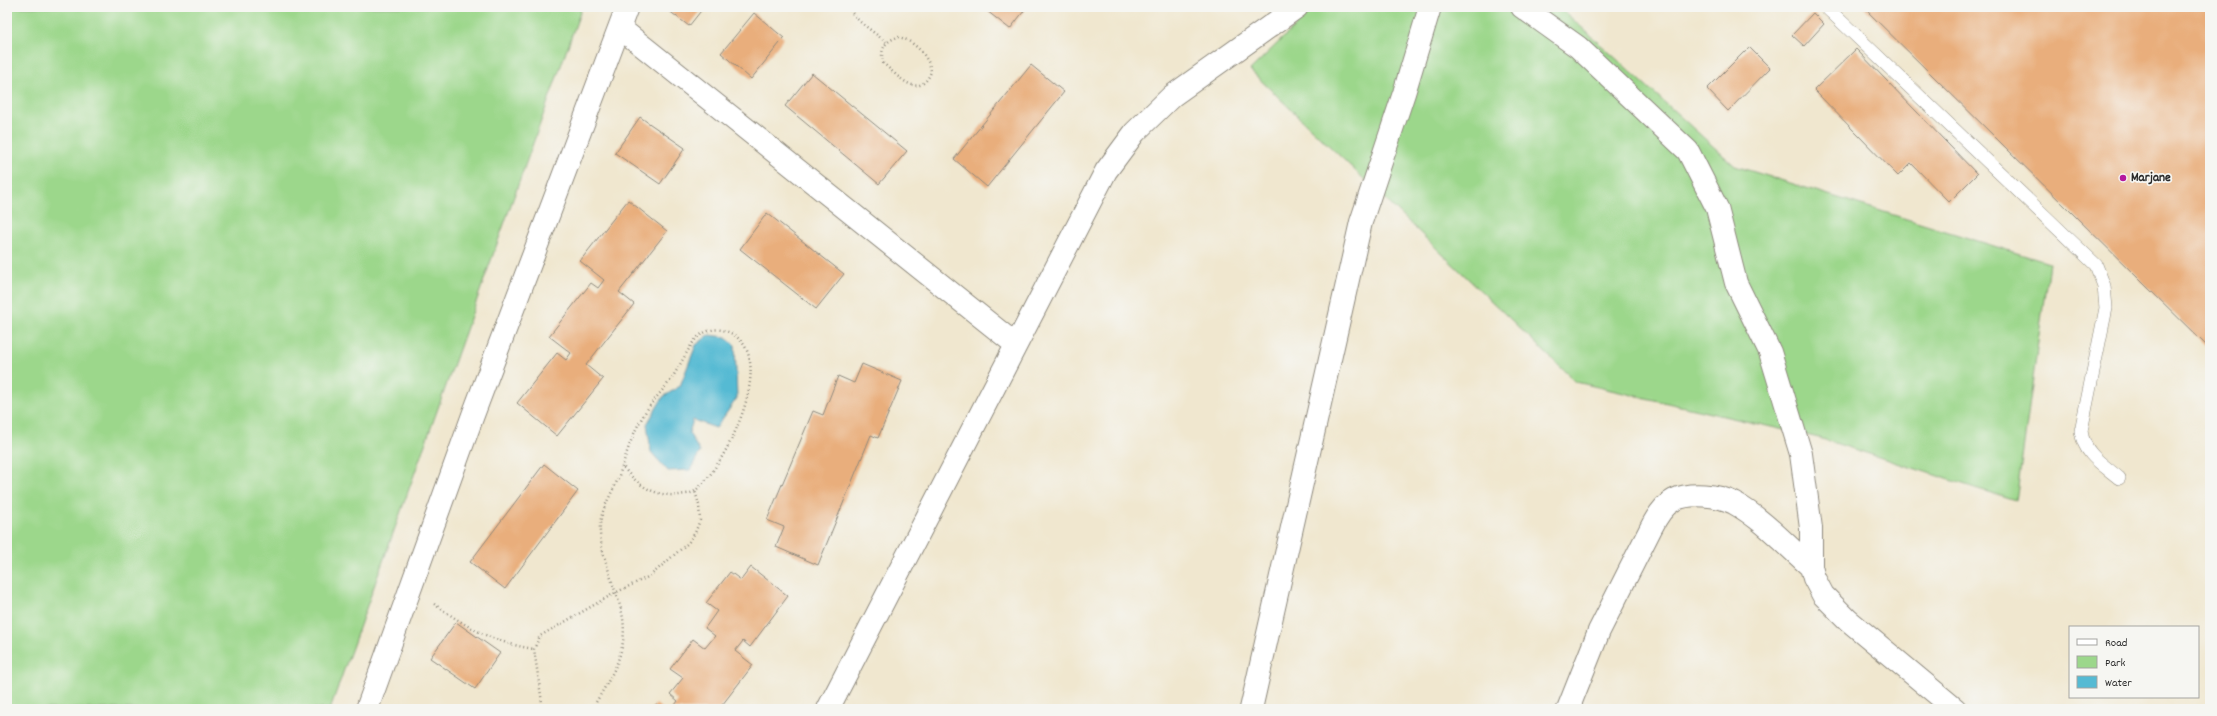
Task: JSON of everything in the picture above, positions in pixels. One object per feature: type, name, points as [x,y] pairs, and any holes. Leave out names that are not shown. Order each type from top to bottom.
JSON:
[{"type":"street","points":[[367,709],[473,415],[627,7]]},
{"type":"street","points":[[828,709],[1015,344],[1106,171],[1135,132],[1172,96],[1296,7]]},
{"type":"street","points":[[1251,709],[1361,222],[1404,93],[1430,7]]},
{"type":"street","points":[[1522,7],[1578,47],[1688,151],[1717,208],[1736,284],[1770,352],[1801,454],[1811,528],[1811,567],[1823,595],[1848,620],[1955,709]]},
{"type":"street","points":[[620,28],[1015,344]]},
{"type":"street","points":[[1568,709],[1598,631],[1658,514],[1673,500],[1687,497],[1710,496],[1733,503],[1754,517],[1811,567]]},
{"type":"lane","points":[[1826,7],[2096,265],[2104,286],[2106,308],[2081,431],[2083,443],[2090,454],[2119,478]]},
{"type":"path","points":[[847,7],[859,21],[886,42]]},
{"type":"path","points":[[898,37],[904,38],[928,59],[931,72],[924,83],[910,86],[883,63],[882,49],[886,42],[898,37]]},
{"type":"path","points":[[592,709],[614,672],[624,644],[624,628],[601,545],[600,533],[604,508],[614,487],[622,465],[633,435],[642,417],[672,378],[695,339],[706,331],[713,329],[731,333],[747,349],[751,360],[747,395],[741,418],[729,445],[714,469],[695,492],[672,496],[649,490],[638,484],[622,465]]},
{"type":"path","points":[[543,709],[534,650],[540,636],[615,593],[650,576],[688,543],[695,533],[700,520],[699,505],[695,492]]},
{"type":"path","points":[[410,588],[481,634],[500,642],[534,650]]},
{"type":"green space","points":[[7,7],[582,7],[330,709],[7,709]]},
{"type":"green space","points":[[1315,7],[1559,7],[1735,166],[2049,263],[2016,501],[1819,438],[1576,382],[1250,70]]},
{"type":"water","points":[[709,335],[726,337],[735,345],[737,398],[716,428],[693,420],[689,433],[700,452],[690,470],[668,471],[651,452],[647,424],[663,397],[680,386],[696,345]]},
{"type":"building","points":[[664,7],[704,7],[689,26]]},
{"type":"building","points":[[982,7],[1027,7],[1010,29]]},
{"type":"building","name":"Marjane","points":[[1863,7],[2210,7],[2210,349]]},
{"type":"building","points":[[754,13],[784,38],[751,79],[721,53]]},
{"type":"building","points":[[1813,13],[1824,24],[1804,46],[1792,35]]},
{"type":"building","points":[[1749,47],[1770,68],[1728,111],[1707,89]]},
{"type":"building","points":[[1856,49],[1977,174],[1949,202],[1911,163],[1898,176],[1814,90]]},
{"type":"building","points":[[1031,65],[1064,92],[987,187],[954,159]]},
{"type":"building","points":[[812,73],[907,151],[879,184],[785,106]]},
{"type":"building","points":[[640,117],[685,148],[660,184],[615,153]]},
{"type":"building","points":[[628,200],[667,231],[619,292],[634,304],[586,365],[603,379],[557,436],[517,403],[557,353],[566,360],[571,353],[549,336],[591,283],[598,288],[604,280],[580,261]]},
{"type":"building","points":[[767,213],[844,274],[816,309],[740,249]]},
{"type":"building","points":[[862,364],[902,381],[878,438],[871,435],[818,565],[776,547],[784,527],[767,520],[813,411],[823,415],[838,376],[854,383]]},
{"type":"building","points":[[544,464],[578,491],[505,589],[470,562]]},
{"type":"building","points":[[751,567],[788,596],[750,647],[743,641],[735,651],[753,665],[719,709],[672,709],[678,701],[670,694],[683,678],[670,669],[693,639],[705,648],[715,636],[705,628],[717,611],[706,603],[730,572],[741,580]]},
{"type":"building","points":[[456,622],[500,653],[475,689],[430,658]]},
{"type":"building","points":[[656,704],[663,709],[652,709]]},
{"type":"place","name":"Marjane","points":[[2123,178]]}]
